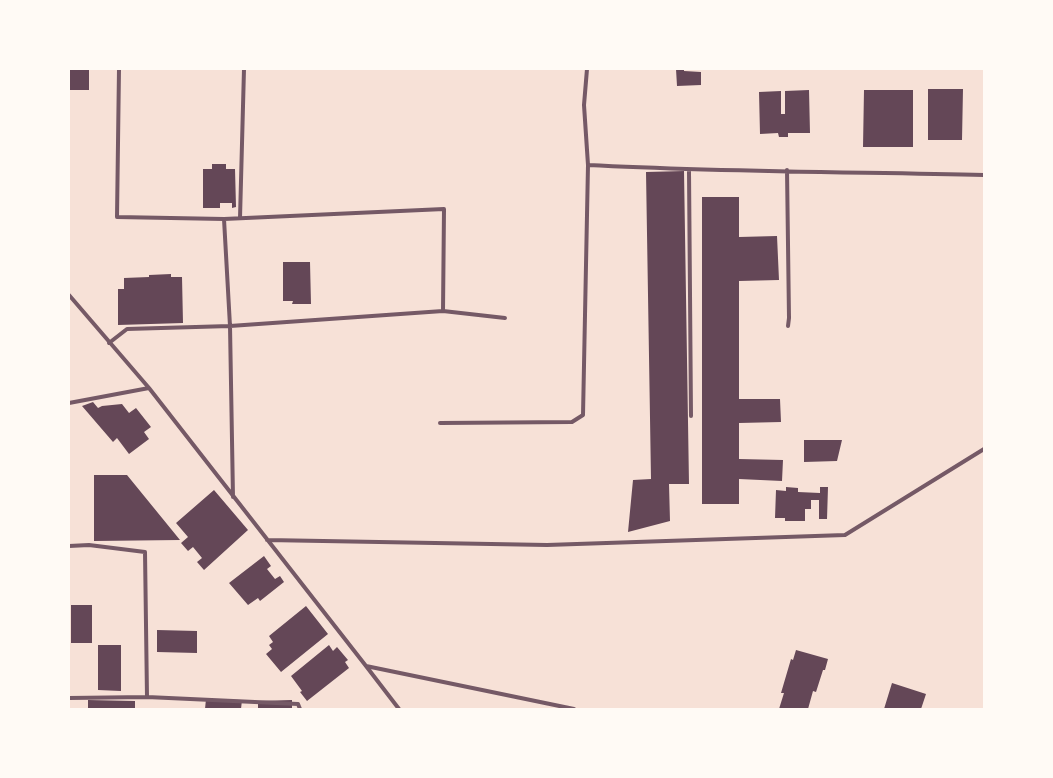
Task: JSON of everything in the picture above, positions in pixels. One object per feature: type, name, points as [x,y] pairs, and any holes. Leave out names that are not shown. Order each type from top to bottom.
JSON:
[{"type":"street","points":[[119,69],[117,217],[240,218],[444,209],[443,312]]},
{"type":"street","points":[[240,218],[244,69]]},
{"type":"street","points":[[440,422],[572,422],[583,415],[588,165],[584,105],[587,69]]},
{"type":"street","points":[[588,165],[689,171],[787,170],[984,175]]},
{"type":"street","points":[[787,170],[788,326]]},
{"type":"street","points":[[689,171],[691,416]]},
{"type":"street","points":[[224,218],[230,326],[234,497]]},
{"type":"street","points":[[69,295],[149,388],[399,709]]},
{"type":"street","points":[[110,343],[127,329],[230,326],[443,312],[505,318]]},
{"type":"street","points":[[69,403],[149,388]]},
{"type":"street","points":[[267,540],[546,545],[844,535],[984,449]]},
{"type":"street","points":[[69,546],[89,545],[145,552],[147,697]]},
{"type":"street","points":[[366,666],[574,709]]},
{"type":"street","points":[[69,698],[147,697],[298,704],[300,709]]},
{"type":"building","points":[[69,69],[89,69],[89,90],[69,90]]},
{"type":"building","points":[[676,69],[701,72],[701,85],[677,86]]},
{"type":"building","points":[[928,89],[963,89],[962,140],[928,140]]},
{"type":"building","points":[[809,90],[810,133],[788,133],[788,137],[779,137],[778,133],[760,134],[759,92],[781,91],[781,114],[785,114],[785,91]]},
{"type":"building","points":[[864,90],[913,90],[913,147],[863,147]]},
{"type":"building","points":[[212,164],[226,164],[226,169],[235,169],[236,207],[232,208],[232,203],[220,203],[220,208],[203,208],[203,169],[212,169]]},
{"type":"building","points":[[684,171],[689,484],[669,484],[670,521],[628,532],[633,480],[651,479],[646,172]]},
{"type":"building","points":[[702,197],[739,197],[739,237],[777,236],[779,280],[739,281],[739,399],[780,399],[781,422],[739,423],[739,459],[783,460],[782,481],[739,479],[739,504],[702,504]]},
{"type":"building","points":[[283,262],[310,262],[311,304],[292,304],[293,301],[283,301]]},
{"type":"building","points":[[171,274],[171,277],[182,277],[183,323],[118,325],[118,289],[124,289],[124,278]]},
{"type":"building","points":[[93,402],[98,408],[102,406],[122,404],[129,413],[136,408],[151,427],[144,432],[149,439],[129,454],[117,438],[113,442],[82,406]]},
{"type":"building","points":[[804,440],[842,440],[837,461],[804,462]]},
{"type":"building","points":[[94,475],[127,475],[180,540],[94,541]]},
{"type":"building","points":[[786,487],[798,488],[798,492],[820,493],[820,487],[828,487],[827,519],[819,519],[819,500],[811,500],[811,509],[805,509],[805,521],[785,521],[785,518],[775,518],[776,490],[786,491]]},
{"type":"building","points":[[214,490],[248,530],[204,570],[197,562],[202,558],[193,547],[188,551],[181,543],[188,537],[176,523]]},
{"type":"building","points":[[264,556],[271,566],[267,569],[275,579],[280,576],[284,582],[260,601],[258,598],[248,605],[229,583]]},
{"type":"building","points":[[71,605],[92,605],[92,643],[71,643]]},
{"type":"building","points":[[306,606],[328,634],[281,672],[266,654],[272,649],[269,645],[273,642],[269,636]]},
{"type":"building","points":[[157,630],[197,631],[197,653],[157,652]]},
{"type":"building","points":[[98,645],[121,645],[121,691],[98,690]]},
{"type":"building","points":[[329,645],[333,651],[337,647],[348,660],[345,662],[349,668],[307,701],[291,676]]},
{"type":"building","points":[[796,650],[828,659],[825,670],[823,670],[816,692],[813,691],[808,709],[779,709],[784,693],[781,693],[791,659],[793,660]]},
{"type":"building","points":[[892,683],[926,694],[921,709],[884,709]]},
{"type":"building","points":[[206,699],[242,700],[241,709],[205,709]]},
{"type":"building","points":[[88,700],[135,701],[135,709],[88,709]]},
{"type":"building","points":[[292,700],[292,709],[258,709],[258,701]]}]
